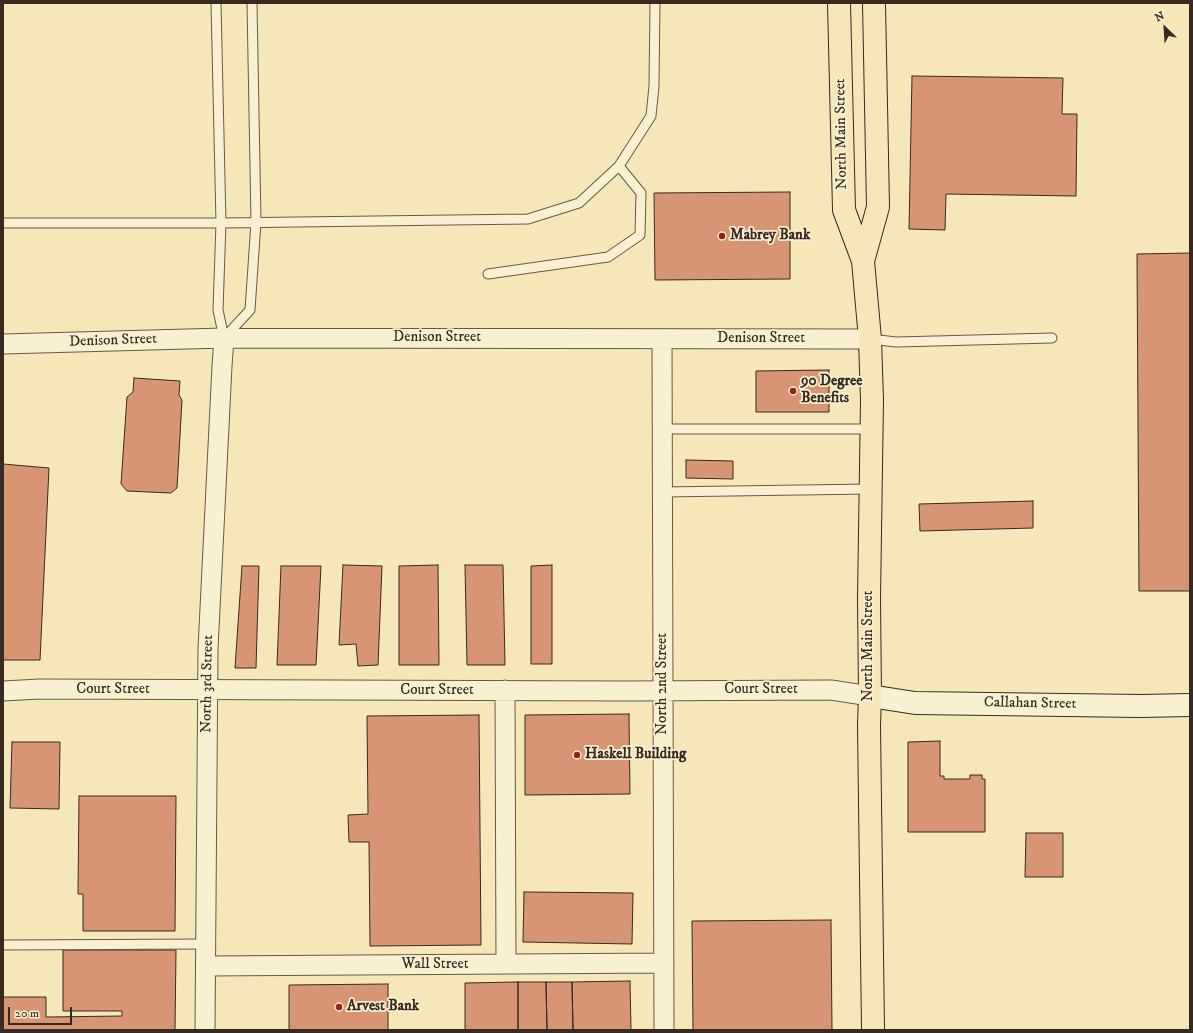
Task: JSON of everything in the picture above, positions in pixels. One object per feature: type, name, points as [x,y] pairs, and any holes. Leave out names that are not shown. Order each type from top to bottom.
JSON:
[{"type":"main road","name":"North Main Street","points":[[839,3],[844,210],[863,261],[870,339],[871,429],[869,725],[873,1030]]},
{"type":"main road","name":"North Main Street","points":[[863,261],[878,207],[874,3]]},
{"type":"street","name":"Denison Street","points":[[3,344],[224,338],[870,339]]},
{"type":"street","name":"North 3rd Street","points":[[205,1030],[208,649],[224,338]]},
{"type":"street","name":"North 2nd Street","points":[[662,339],[664,1030]]},
{"type":"street","name":"Court Street","points":[[3,691],[40,689],[663,691],[831,690],[870,696]]},
{"type":"street","points":[[505,690],[506,964]]},
{"type":"street","name":"Callahan Street","points":[[870,696],[915,703],[1154,706],[1190,705]]},
{"type":"street","name":"Wall Street","points":[[206,966],[664,963]]},
{"type":"lane","points":[[216,3],[221,223],[218,310],[224,338]]},
{"type":"lane","points":[[224,338],[250,310],[256,222],[252,3]]},
{"type":"lane","points":[[3,223],[221,223],[528,219],[579,203],[620,166],[650,116],[654,86],[655,3]]},
{"type":"lane","points":[[488,274],[608,257],[640,235],[641,193],[620,166]]},
{"type":"lane","points":[[870,339],[896,342],[1052,338]]},
{"type":"lane","points":[[662,429],[871,429]]},
{"type":"lane","points":[[662,492],[870,489]]},
{"type":"lane","points":[[3,945],[206,944]]},
{"type":"building","points":[[912,76],[1063,78],[1062,114],[1077,114],[1076,196],[946,194],[945,230],[909,229]]},
{"type":"building","name":"Mabrey Bank","points":[[790,192],[790,279],[655,280],[654,193]]},
{"type":"building","points":[[1190,253],[1190,591],[1139,591],[1137,254]]},
{"type":"building","name":"90 Degree Benefits","points":[[829,370],[829,412],[756,412],[756,371]]},
{"type":"building","points":[[134,378],[180,381],[179,395],[182,400],[177,488],[171,493],[127,491],[121,484],[127,397],[133,392]]},
{"type":"building","points":[[686,460],[733,461],[733,479],[686,478]]},
{"type":"building","points":[[3,464],[49,468],[40,660],[3,660]]},
{"type":"building","points":[[1033,501],[1033,528],[920,531],[919,504]]},
{"type":"building","points":[[343,565],[382,566],[378,665],[358,666],[356,644],[339,645]]},
{"type":"building","points":[[438,565],[439,665],[399,665],[399,566]]},
{"type":"building","points":[[465,565],[503,565],[505,665],[467,665]]},
{"type":"building","points":[[552,565],[552,664],[531,664],[531,566]]},
{"type":"building","points":[[242,566],[259,566],[256,668],[235,668]]},
{"type":"building","points":[[281,566],[321,566],[316,665],[277,665]]},
{"type":"building","name":"Haskell Building","points":[[629,714],[630,794],[525,795],[525,715]]},
{"type":"building","points":[[479,715],[481,945],[370,946],[369,842],[349,842],[348,815],[368,814],[367,716]]},
{"type":"building","points":[[940,741],[940,776],[944,776],[944,779],[970,779],[970,775],[982,775],[982,779],[985,779],[985,832],[908,832],[908,742]]},
{"type":"building","points":[[12,742],[60,742],[59,809],[10,808]]},
{"type":"building","points":[[79,796],[176,796],[175,931],[83,931],[83,894],[78,894]]},
{"type":"building","points":[[1026,833],[1063,833],[1063,877],[1025,877]]},
{"type":"building","points":[[524,892],[633,893],[632,944],[523,942]]},
{"type":"building","points":[[831,920],[832,1030],[693,1030],[692,921]]},
{"type":"building","points":[[63,950],[176,950],[175,1030],[3,1030],[3,997],[46,997],[46,1017],[122,1016],[122,1011],[63,1011]]},
{"type":"building","points":[[630,981],[631,1030],[573,1030],[572,982]]},
{"type":"building","points":[[518,982],[546,982],[547,1030],[518,1030]]},
{"type":"building","points":[[518,982],[518,1030],[465,1030],[465,983]]},
{"type":"building","points":[[546,982],[572,982],[573,1030],[547,1030]]},
{"type":"building","name":"Arvest Bank","points":[[388,984],[388,1030],[289,1030],[289,985]]},
{"type":"place","name":"Mabrey Bank","points":[[722,236]]},
{"type":"place","name":"90 Degree Benefits","points":[[793,391]]},
{"type":"place","name":"Haskell Building","points":[[577,755]]},
{"type":"place","name":"Arvest Bank","points":[[339,1007]]}]
